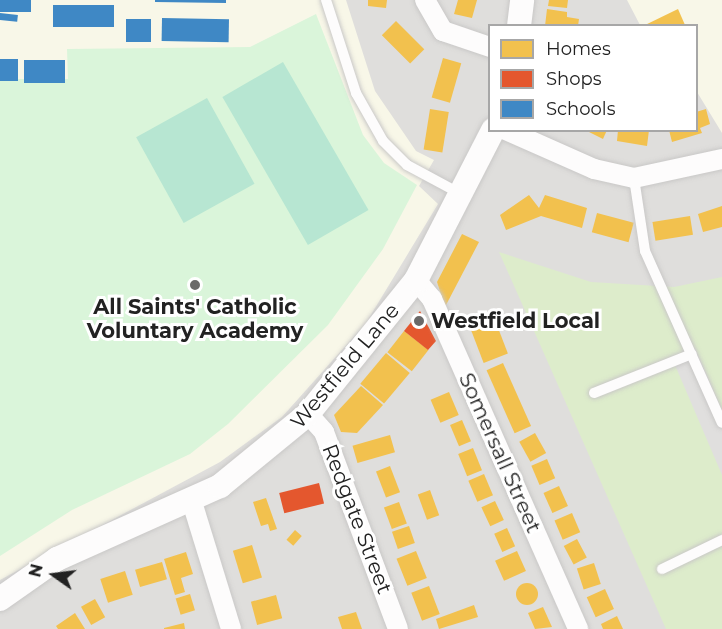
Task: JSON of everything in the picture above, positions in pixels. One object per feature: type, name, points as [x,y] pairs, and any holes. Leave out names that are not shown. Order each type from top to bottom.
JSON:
[{"type":"street","points":[[424,0],[443,31],[488,47]]},
{"type":"street","points":[[519,24],[522,0]]},
{"type":"street","name":"Westfield Lane","points":[[0,599],[57,559],[192,502],[249,466],[308,414],[416,280],[492,132]]},
{"type":"street","points":[[511,132],[594,169],[634,178],[722,159]]},
{"type":"street","name":"Somersall Street","points":[[416,280],[432,298],[578,629]]},
{"type":"street","name":"Redgate Street","points":[[308,414],[324,432],[398,629]]},
{"type":"street","points":[[192,502],[231,629]]},
{"type":"lane","points":[[326,0],[356,93],[383,141],[406,165],[461,195]]},
{"type":"lane","points":[[634,178],[645,251],[722,423]]},
{"type":"lane","points":[[594,393],[692,354]]},
{"type":"lane","points":[[662,568],[722,540]]},
{"type":"shaded area","points":[[0,0],[722,0],[722,629],[0,629]]},
{"type":"shaded area","name":"All Saints' Catholic Voluntary Academy","points":[[0,0],[346,0],[375,91],[416,151],[434,160],[419,186],[438,204],[366,323],[282,417],[220,462],[0,580]]},
{"type":"shaded area","points":[[627,0],[722,0],[722,133],[698,94],[698,24],[639,24]]},
{"type":"shaded area","points":[[695,348],[722,410],[722,475],[672,358]]},
{"type":"green space","name":"All Saints' Catholic Voluntary Academy","points":[[316,14],[363,135],[384,163],[417,185],[383,249],[328,325],[228,424],[190,454],[72,510],[0,556],[0,79],[68,79],[67,49],[250,47]]},
{"type":"green space","points":[[283,62],[368,210],[308,245],[222,97]]},
{"type":"green space","points":[[207,98],[255,184],[184,223],[136,137]]},
{"type":"green space","points":[[499,252],[591,282],[674,287],[722,277],[722,629],[666,629]]},
{"type":"building: Homes","points":[[368,0],[387,0],[386,8],[368,6]]},
{"type":"building: Homes","points":[[458,0],[477,0],[472,18],[454,14]]},
{"type":"building: Homes","points":[[549,0],[568,0],[567,8],[548,6]]},
{"type":"building: Homes","points":[[547,9],[567,12],[567,17],[579,19],[578,24],[545,24]]},
{"type":"building: Homes","points":[[678,9],[685,24],[647,24]]},
{"type":"building: Homes","points":[[396,21],[424,49],[410,63],[382,35]]},
{"type":"building: Homes","points":[[443,58],[461,63],[450,103],[432,97]]},
{"type":"building: Homes","points":[[430,109],[449,112],[442,152],[424,149]]},
{"type":"building: Homes","points":[[706,109],[710,124],[700,128],[702,133],[672,142],[670,132],[698,132],[698,111]]},
{"type":"building: Homes","points":[[589,132],[606,132],[603,139]]},
{"type":"building: Homes","points":[[618,132],[649,132],[647,146],[617,141]]},
{"type":"building: Homes","points":[[529,195],[539,208],[545,195],[587,208],[582,228],[541,216],[506,230],[500,215]]},
{"type":"building: Homes","points":[[722,206],[722,227],[703,232],[698,214]]},
{"type":"building: Homes","points":[[597,213],[634,223],[629,242],[592,232]]},
{"type":"building: Homes","points":[[690,216],[693,235],[655,241],[652,222]]},
{"type":"building: Homes","points":[[462,234],[479,242],[445,307],[437,282]]},
{"type":"building: Homes","points":[[495,320],[508,354],[484,363],[471,329]]},
{"type":"building: Homes","points":[[404,331],[428,350],[412,371],[387,352]]},
{"type":"building: Homes","points":[[386,353],[410,373],[384,404],[360,384]]},
{"type":"building: Homes","points":[[503,363],[531,426],[515,433],[487,370]]},
{"type":"building: Homes","points":[[361,386],[383,405],[357,433],[341,432],[334,415]]},
{"type":"building: Homes","points":[[449,392],[459,415],[440,423],[431,400]]},
{"type":"building: Homes","points":[[462,420],[471,441],[459,446],[450,425]]},
{"type":"building: Homes","points":[[535,433],[546,453],[530,462],[519,442]]},
{"type":"building: Homes","points":[[390,435],[395,452],[357,463],[353,446]]},
{"type":"building: Homes","points":[[473,448],[482,470],[467,476],[458,454]]},
{"type":"building: Homes","points":[[547,459],[555,478],[540,485],[531,466]]},
{"type":"building: Homes","points":[[390,466],[400,492],[386,498],[376,471]]},
{"type":"building: Homes","points":[[484,474],[493,495],[477,502],[468,481]]},
{"type":"building: Homes","points":[[559,486],[568,506],[552,513],[543,493]]},
{"type":"building: Homes","points":[[430,490],[439,515],[427,520],[418,494]]},
{"type":"building: Homes","points":[[266,498],[277,529],[270,531],[268,524],[261,526],[253,502]]},
{"type":"building: Homes","points":[[495,501],[504,520],[490,526],[481,507]]},
{"type":"building: Homes","points":[[399,502],[407,524],[392,529],[384,507]]},
{"type":"building: Homes","points":[[572,513],[580,532],[563,540],[555,520]]},
{"type":"building: Homes","points":[[409,526],[415,543],[398,549],[392,532]]},
{"type":"building: Homes","points":[[507,528],[515,546],[502,552],[494,534]]},
{"type":"building: Homes","points":[[295,530],[302,536],[293,546],[286,540]]},
{"type":"building: Homes","points":[[577,539],[587,558],[574,565],[564,546]]},
{"type":"building: Homes","points":[[252,545],[262,578],[243,583],[233,551]]},
{"type":"building: Homes","points":[[416,551],[427,578],[407,586],[397,559]]},
{"type":"building: Homes","points":[[517,551],[526,571],[504,581],[495,561]]},
{"type":"building: Homes","points":[[186,552],[193,574],[181,578],[185,592],[175,595],[164,559]]},
{"type":"building: Homes","points":[[162,562],[167,579],[140,587],[135,570]]},
{"type":"building: Homes","points":[[594,563],[601,584],[584,589],[577,569]]},
{"type":"building: Homes","points":[[125,571],[133,595],[108,603],[100,579]]},
{"type":"building: Homes","points":[[527,583],[535,586],[538,594],[535,602],[527,605],[519,602],[516,594],[519,586]]},
{"type":"building: Homes","points":[[429,586],[440,614],[422,621],[411,593]]},
{"type":"building: Homes","points":[[605,589],[614,609],[596,617],[587,597]]},
{"type":"building: Homes","points":[[190,594],[195,610],[181,615],[176,598]]},
{"type":"building: Homes","points":[[276,595],[282,618],[257,625],[251,602]]},
{"type":"building: Homes","points":[[95,599],[105,617],[91,625],[81,607]]},
{"type":"building: Homes","points":[[474,605],[478,617],[439,629],[436,619]]},
{"type":"building: Homes","points":[[543,607],[552,627],[535,629],[528,613]]},
{"type":"building: Homes","points":[[356,612],[362,629],[342,629],[338,617]]},
{"type":"building: Homes","points":[[75,613],[85,629],[58,629],[56,626]]},
{"type":"building: Homes","points":[[617,616],[623,629],[603,629],[601,624]]},
{"type":"building: Homes","points":[[184,623],[185,629],[164,629],[164,628]]},
{"type":"building: Shops","name":"Westfield Local","points":[[420,311],[436,341],[428,350],[404,331]]},
{"type":"building: Shops","points":[[319,483],[324,503],[284,513],[279,493]]},
{"type":"building: Schools","points":[[0,0],[31,0],[31,12],[0,12]]},
{"type":"building: Schools","points":[[155,0],[226,0],[226,3],[155,2]]},
{"type":"building: Schools","points":[[53,5],[114,5],[114,27],[53,27]]},
{"type":"building: Schools","points":[[0,13],[18,15],[17,22],[0,20]]},
{"type":"building: Schools","points":[[162,18],[229,19],[229,42],[162,41]]},
{"type":"building: Schools","points":[[126,19],[151,19],[151,42],[126,42]]},
{"type":"building: Schools","points":[[0,59],[18,59],[18,81],[0,81]]},
{"type":"building: Schools","points":[[24,60],[65,60],[65,83],[24,83]]},
{"type":"place","name":"All Saints' Catholic Voluntary Academy","points":[[195,285]]},
{"type":"place","name":"Westfield Local","points":[[419,321]]}]
